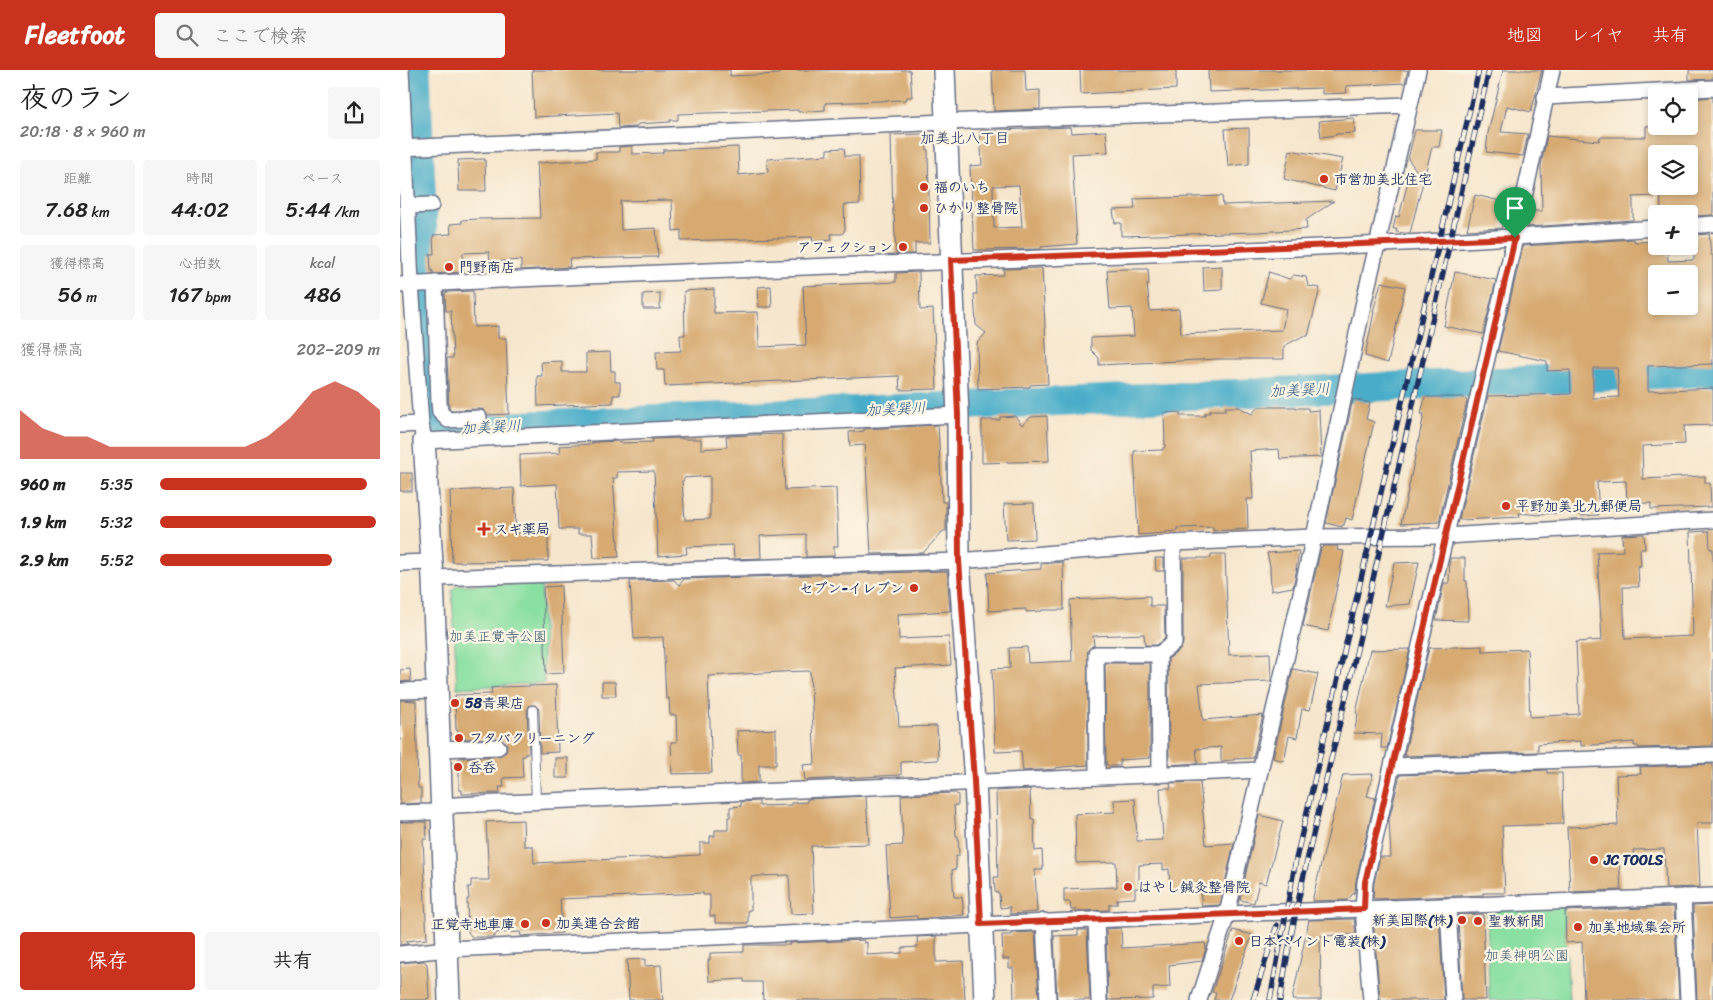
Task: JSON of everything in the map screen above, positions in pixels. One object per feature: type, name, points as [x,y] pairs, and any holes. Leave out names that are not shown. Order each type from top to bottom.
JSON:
[{"type":"street","points":[[401,70],[420,205],[419,284],[429,373],[430,403],[423,432],[432,570],[449,1000]]},
{"type":"street","points":[[944,70],[957,409],[959,560],[974,781],[985,1000]]},
{"type":"street","points":[[1199,1000],[1227,914],[1314,537],[1364,301],[1418,70]]},
{"type":"street","points":[[1370,1000],[1364,909],[1365,882],[1515,238],[1552,70]]},
{"type":"street","points":[[1545,97],[1713,88]]},
{"type":"street","points":[[411,148],[945,122],[1409,105]]},
{"type":"street","points":[[1698,225],[1713,224]]},
{"type":"street","points":[[419,284],[951,260],[1515,238],[1648,229]]},
{"type":"street","points":[[419,284],[429,373],[430,403],[448,420],[478,418]]},
{"type":"street","points":[[400,424],[423,432],[957,409]]},
{"type":"street","points":[[400,563],[432,570],[959,560],[1173,543],[1314,537],[1446,536],[1713,520]]},
{"type":"street","points":[[1098,776],[1096,654],[1159,654],[1174,643],[1173,543]]},
{"type":"street","points":[[1159,654],[1160,774]]},
{"type":"street","points":[[400,691],[436,690]]},
{"type":"street","points":[[439,749],[498,747]]},
{"type":"street","points":[[1393,766],[1713,755]]},
{"type":"street","points":[[400,813],[432,812],[455,805],[1260,770]]},
{"type":"street","points":[[400,954],[447,949],[1044,921],[1713,896]]},
{"type":"street","points":[[1683,897],[1688,1000]]},
{"type":"street","points":[[1448,906],[1453,1000]]},
{"type":"street","points":[[1096,919],[1099,1000]]},
{"type":"street","points":[[1044,921],[1048,1000]]},
{"type":"lane","points":[[533,710],[536,801]]},
{"type":"green space","name":"加美正覚寺公園","points":[[541,583],[544,683],[457,688],[452,590],[457,585]]},
{"type":"green space","name":"加美神明公園","points":[[1564,906],[1569,1000],[1489,1000],[1487,909]]},
{"type":"building","points":[[532,70],[730,70],[730,76],[780,74],[780,70],[910,70],[912,97],[907,97],[906,100],[825,103],[825,110],[798,112],[798,110],[678,114],[678,120],[670,120],[670,122],[638,124],[636,127],[618,128],[617,113],[534,117]]},
{"type":"building","points":[[992,70],[1025,70],[1026,91],[1040,90],[1040,109],[994,111]]},
{"type":"building","points":[[1080,70],[1176,70],[1176,89],[1081,94]]},
{"type":"building","points":[[1208,70],[1408,70],[1405,83],[1346,86],[1347,93],[1322,94],[1322,88],[1209,92]]},
{"type":"building","points":[[1503,70],[1542,70],[1531,112],[1507,106],[1501,132],[1528,134],[1523,156],[1486,152],[1488,133]]},
{"type":"building","points":[[1689,70],[1713,70],[1713,79],[1689,80]]},
{"type":"building","points":[[1713,97],[1713,215],[1698,216],[1698,205],[1661,205],[1660,195],[1698,195],[1698,145],[1648,145],[1648,195],[1657,196],[1633,197],[1633,220],[1528,227],[1530,211],[1542,211],[1541,166],[1547,136],[1599,141],[1600,137],[1646,137],[1646,126],[1648,126],[1648,135],[1698,135],[1698,98]]},
{"type":"building","points":[[1354,118],[1355,133],[1321,137],[1319,121]]},
{"type":"building","points":[[1070,127],[1071,133],[1106,131],[1108,152],[1072,154],[1077,244],[1041,247],[1041,249],[974,250],[970,166],[982,165],[980,131]],"holes":[[[1019,185],[1022,227],[994,228],[993,186]]]},
{"type":"building","points":[[1249,128],[1249,164],[1228,166],[1225,129]]},
{"type":"building","points":[[1415,130],[1442,130],[1439,147],[1432,147],[1410,233],[1396,232],[1397,229],[1393,229],[1396,216],[1399,217],[1408,181],[1423,179],[1408,159]]},
{"type":"building","points":[[922,134],[926,137],[928,150],[930,243],[915,243],[915,254],[896,254],[891,135]]},
{"type":"building","points":[[632,146],[632,154],[663,153],[663,150],[738,147],[739,175],[768,172],[767,159],[827,155],[827,149],[844,148],[845,156],[859,156],[860,204],[844,205],[845,230],[842,234],[831,234],[832,240],[813,242],[812,237],[681,241],[681,230],[673,231],[672,200],[620,201],[621,230],[656,228],[658,257],[569,259],[570,267],[521,270],[521,260],[490,262],[489,252],[463,253],[463,272],[433,274],[433,271],[431,271],[430,254],[434,254],[433,235],[451,234],[450,224],[462,223],[462,220],[540,218],[537,163],[596,159],[596,152],[619,152],[619,147]]},
{"type":"building","points":[[1290,150],[1343,159],[1335,191],[1284,179]]},
{"type":"building","points":[[485,159],[486,191],[459,191],[458,160]]},
{"type":"building","points":[[1475,195],[1513,204],[1511,212],[1502,212],[1502,228],[1467,230]]},
{"type":"building","name":"市営加美北住宅","points":[[1222,196],[1223,205],[1334,201],[1306,220],[1307,229],[1121,236],[1121,223],[1115,223],[1113,210],[1135,209],[1134,199]]},
{"type":"building","points":[[1709,234],[1711,255],[1713,255],[1713,364],[1648,366],[1648,391],[1713,388],[1713,425],[1684,426],[1685,444],[1642,446],[1643,479],[1705,476],[1705,483],[1710,483],[1711,507],[1651,509],[1651,503],[1627,504],[1626,481],[1597,482],[1599,515],[1581,516],[1577,512],[1540,515],[1519,513],[1520,517],[1459,519],[1488,396],[1571,394],[1570,370],[1547,371],[1547,361],[1498,351],[1523,246],[1634,239],[1637,242],[1648,241],[1648,255],[1668,255],[1668,261],[1694,260],[1694,255],[1698,255],[1698,235]],"holes":[[[1593,368],[1617,368],[1619,397],[1593,398]]]},
{"type":"building","points":[[1222,266],[1222,290],[1204,291],[1203,267]]},
{"type":"building","points":[[1042,268],[1048,384],[1030,385],[1030,387],[978,389],[977,343],[986,333],[976,325],[974,294],[977,294],[976,276],[1004,275],[1003,269]]},
{"type":"building","points":[[1148,269],[1149,284],[1147,284],[1150,311],[1179,309],[1181,334],[1282,330],[1286,309],[1261,303],[1269,272],[1289,279],[1294,275],[1306,277],[1308,286],[1320,288],[1308,336],[1303,336],[1284,346],[1284,359],[1218,359],[1099,365],[1099,358],[1091,350],[1091,338],[1134,336],[1132,308],[1110,309],[1107,270]]},
{"type":"building","points":[[919,272],[920,310],[933,309],[937,389],[900,390],[899,376],[665,386],[664,370],[657,370],[656,352],[681,351],[680,335],[685,335],[684,291],[714,289],[714,313],[758,312],[759,347],[806,345],[803,286],[896,282],[896,273]]},
{"type":"building","points":[[1455,272],[1496,280],[1483,334],[1444,326]]},
{"type":"building","points":[[1381,282],[1405,287],[1388,363],[1365,356]]},
{"type":"building","points":[[771,286],[772,307],[759,307],[758,287]]},
{"type":"building","points":[[473,291],[474,327],[498,326],[498,338],[506,338],[509,414],[488,415],[484,410],[479,409],[452,410],[449,408],[447,358],[453,358],[451,311],[446,311],[445,294],[447,292]]},
{"type":"building","points":[[660,293],[660,309],[643,309],[643,294]]},
{"type":"building","points":[[610,352],[611,371],[615,371],[615,382],[620,382],[620,395],[613,395],[613,403],[538,406],[537,376],[542,376],[541,362],[562,361],[562,372],[586,372],[586,353]]},
{"type":"building","points":[[1425,397],[1463,397],[1467,401],[1439,522],[1401,524],[1424,414],[1421,414]]},
{"type":"building","points":[[1353,399],[1370,403],[1366,419],[1374,422],[1352,520],[1346,518],[1342,527],[1326,523]]},
{"type":"building","points":[[1225,407],[1239,407],[1252,414],[1258,407],[1296,407],[1308,408],[1308,411],[1319,410],[1321,457],[1280,459],[1279,449],[1250,451],[1253,499],[1247,499],[1248,529],[1213,531],[1213,527],[1177,528],[1177,531],[1166,533],[1138,535],[1134,451],[1163,450],[1165,447],[1164,413],[1180,412],[1180,416],[1205,416],[1205,413],[1210,413],[1210,410],[1226,410]]},
{"type":"building","points":[[1015,416],[1022,425],[1031,417],[1047,416],[1049,461],[982,463],[982,420],[1000,420],[1000,417]]},
{"type":"building","points":[[938,425],[942,502],[946,502],[946,531],[943,531],[923,553],[871,554],[865,445],[850,446],[849,432],[864,431],[864,429]]},
{"type":"building","points":[[782,434],[785,490],[836,488],[838,546],[834,546],[834,556],[806,557],[806,534],[760,536],[761,558],[734,559],[733,545],[686,547],[687,554],[658,556],[654,471],[617,472],[617,478],[613,478],[619,557],[594,558],[592,534],[578,534],[578,529],[559,529],[557,484],[521,486],[520,455],[560,453],[559,446],[619,441],[619,443],[653,442],[652,439],[701,439],[701,449],[727,447],[726,436]],"holes":[[[710,476],[710,519],[685,520],[682,481],[684,478]]]},
{"type":"building","points":[[400,473],[412,473],[412,491],[400,491]]},
{"type":"building","name":"スギ薬局","points":[[514,488],[516,533],[548,533],[548,561],[452,562],[450,491]]},
{"type":"building","points":[[1034,503],[1035,539],[1006,540],[1004,504]]},
{"type":"building","points":[[1709,531],[1710,549],[1713,549],[1713,746],[1639,748],[1634,746],[1634,742],[1581,746],[1581,741],[1538,744],[1538,752],[1404,756],[1429,648],[1482,646],[1482,651],[1527,649],[1530,717],[1579,714],[1576,642],[1602,640],[1597,552],[1623,551],[1622,535],[1644,534],[1645,549],[1640,549],[1641,566],[1638,566],[1639,587],[1623,587],[1625,639],[1693,636],[1690,532]]},
{"type":"building","points":[[1324,546],[1338,546],[1337,550],[1344,551],[1328,631],[1303,626],[1321,549]]},
{"type":"building","points":[[1299,551],[1293,587],[1270,591],[1270,566],[1267,553]]},
{"type":"building","points":[[1211,554],[1225,554],[1229,655],[1270,653],[1271,681],[1199,684],[1203,720],[1263,715],[1253,758],[1221,761],[1221,747],[1196,749],[1198,763],[1169,765],[1168,659],[1180,650],[1183,643],[1183,558],[1211,558]]},
{"type":"building","points":[[1155,558],[1164,558],[1164,571],[1156,571]]},
{"type":"building","points":[[1450,558],[1465,558],[1468,621],[1436,620],[1444,583],[1449,583]]},
{"type":"building","points":[[1063,562],[1064,610],[1026,612],[1026,609],[989,611],[987,573],[1041,569],[1041,564]]},
{"type":"building","points":[[1419,562],[1410,604],[1385,606],[1394,563]]},
{"type":"building","points":[[947,571],[950,611],[898,614],[899,639],[949,637],[951,665],[895,668],[899,727],[937,726],[938,760],[901,762],[901,775],[805,780],[803,765],[815,764],[810,671],[780,672],[708,676],[712,773],[672,774],[671,742],[677,742],[676,715],[670,715],[669,698],[666,698],[663,637],[634,639],[630,581],[674,580],[679,585],[684,579]]},
{"type":"building","points":[[561,586],[564,673],[546,674],[543,587]]},
{"type":"building","points":[[1150,596],[1150,606],[1164,606],[1165,638],[1156,645],[1145,645],[1144,634],[1093,636],[1094,645],[1088,650],[1088,765],[1023,771],[1021,751],[995,752],[992,669],[1010,668],[1009,648],[1027,647],[1028,663],[1072,661],[1070,600]]},
{"type":"building","points":[[1410,649],[1387,748],[1381,748],[1382,734],[1354,733],[1358,714],[1356,713],[1370,650]]},
{"type":"building","points":[[1105,663],[1150,663],[1150,758],[1120,760],[1120,766],[1109,766],[1106,764]]},
{"type":"building","points":[[410,669],[411,681],[400,682],[400,670]]},
{"type":"building","points":[[1293,669],[1318,674],[1310,710],[1302,709],[1297,738],[1289,736],[1284,761],[1273,758]]},
{"type":"building","points":[[602,682],[615,682],[616,696],[602,696]]},
{"type":"building","points":[[556,685],[558,752],[540,753],[539,709],[535,705],[530,705],[527,710],[529,753],[525,753],[525,756],[522,756],[523,777],[503,778],[504,787],[499,787],[500,793],[462,794],[462,790],[459,790],[459,758],[499,756],[506,752],[507,746],[506,742],[498,738],[458,739],[455,695],[492,694],[491,688],[501,687]]},
{"type":"building","points":[[400,700],[416,701],[418,788],[421,788],[421,803],[400,804]]},
{"type":"building","points":[[776,729],[776,765],[759,765],[759,782],[741,783],[741,755],[738,755],[737,731]]},
{"type":"building","points":[[555,758],[568,758],[568,778],[555,778]]},
{"type":"building","points":[[1713,764],[1713,823],[1697,823],[1700,887],[1666,888],[1664,849],[1633,850],[1634,856],[1619,857],[1621,890],[1570,892],[1567,827],[1618,825],[1616,775],[1641,774],[1640,767]]},
{"type":"building","points":[[1547,770],[1547,773],[1562,773],[1563,824],[1502,826],[1505,893],[1375,899],[1373,897],[1380,857],[1391,857],[1389,820],[1400,775]]},
{"type":"building","points":[[1373,774],[1367,796],[1375,798],[1356,880],[1355,892],[1347,900],[1312,901],[1343,775]]},
{"type":"building","points":[[1200,782],[1206,845],[1234,843],[1220,905],[1202,906],[1200,891],[1170,891],[1169,869],[1163,870],[1163,864],[1139,865],[1139,888],[1135,888],[1135,898],[1117,899],[1117,904],[1109,904],[1109,910],[1071,910],[1070,902],[1064,902],[1064,889],[1117,887],[1116,862],[1076,863],[1075,814],[1115,812],[1114,800],[1135,799],[1137,841],[1163,840],[1160,788],[1171,788],[1170,783]]},
{"type":"building","points":[[1030,789],[1031,819],[1034,819],[1035,851],[1042,850],[1043,870],[1035,870],[1037,912],[1010,914],[1010,907],[1000,908],[999,893],[995,892],[994,877],[998,877],[996,791]]},
{"type":"building","points":[[955,793],[958,795],[958,805],[954,805],[959,856],[956,856],[956,869],[952,870],[954,897],[962,897],[964,915],[917,919],[917,916],[890,918],[886,846],[903,845],[901,795]]},
{"type":"building","points":[[866,796],[869,844],[811,846],[814,913],[791,914],[789,875],[759,876],[751,877],[751,910],[748,910],[748,923],[715,923],[715,916],[710,916],[710,895],[703,895],[703,893],[560,899],[562,933],[521,936],[520,932],[495,933],[495,937],[472,937],[468,932],[468,887],[471,887],[471,880],[489,880],[486,822],[523,820],[524,846],[533,846],[534,863],[700,855],[700,843],[710,843],[710,836],[715,836],[715,830],[728,830],[730,807],[741,806],[741,802],[759,801],[759,806],[791,805],[791,803],[807,802],[807,799]]},
{"type":"building","points":[[1259,815],[1283,821],[1266,884],[1259,882],[1254,903],[1240,900]]},
{"type":"building","points":[[400,822],[426,822],[427,839],[423,839],[427,939],[405,941],[408,944],[400,945]]},
{"type":"building","points":[[1713,905],[1713,1000],[1697,1000],[1693,906]]},
{"type":"building","points":[[1674,907],[1679,1000],[1584,1000],[1582,942],[1566,943],[1565,911]]},
{"type":"building","points":[[1483,914],[1486,1000],[1462,1000],[1458,915]]},
{"type":"building","points":[[1439,916],[1444,1000],[1380,1000],[1373,918]]},
{"type":"building","points":[[1354,919],[1356,934],[1320,936],[1321,1000],[1292,1000],[1309,920]]},
{"type":"building","points":[[1121,928],[1122,948],[1205,943],[1206,948],[1202,961],[1169,965],[1170,987],[1153,988],[1153,999],[1108,1000],[1106,929]]},
{"type":"building","points":[[1078,930],[1087,930],[1090,1000],[1057,1000],[1054,936],[1078,935]]},
{"type":"building","points":[[1233,930],[1252,935],[1229,1000],[1214,1000],[1216,993],[1212,992]]},
{"type":"building","points":[[1035,932],[1039,1000],[1014,1000],[1013,968],[1009,968],[1009,959],[1003,959],[1002,935]]},
{"type":"building","points":[[936,936],[936,962],[963,961],[965,1000],[763,1000],[762,982],[744,982],[744,979],[709,981],[708,960],[710,960],[710,953],[744,952],[744,945],[790,945],[789,943],[864,940],[864,943],[867,942],[867,955],[902,953],[902,948],[918,947],[917,937]]},
{"type":"building","points":[[645,959],[645,966],[661,965],[663,1000],[629,1000],[627,960]]},
{"type":"building","points":[[424,961],[427,964],[429,998],[426,1000],[400,1000],[400,963]]},
{"type":"waterway","name":"加美巽川","points":[[416,70],[431,419],[443,429],[1713,372]]},
{"type":"railway","points":[[1270,1000],[1296,859],[1479,70]]},
{"type":"railway","points":[[1280,1000],[1305,868],[1374,577],[1489,70]]},
{"type":"railway","points":[[1253,1000],[1277,925]]},
{"type":"place","name":"市営加美北住宅","points":[[1324,179]]},
{"type":"place","name":"福のいち","points":[[924,187]]},
{"type":"place","name":"ひかり整骨院","points":[[924,208]]},
{"type":"place","name":"アフェクション","points":[[903,247]]},
{"type":"place","name":"門野商店","points":[[449,267]]},
{"type":"place","name":"平野加美北九郵便局","points":[[1506,506]]},
{"type":"place","name":"スギ薬局","points":[[484,529]]},
{"type":"place","name":"セブン-イレブン","points":[[914,588]]},
{"type":"place","name":"58青果店","points":[[455,703]]},
{"type":"place","name":"フタバクリーニング","points":[[459,738]]},
{"type":"place","name":"呑呑","points":[[458,767]]},
{"type":"place","name":"JC TOOLS","points":[[1594,860]]},
{"type":"place","name":"はやし鍼灸整骨院","points":[[1128,887]]},
{"type":"place","name":"新美国際(株)","points":[[1462,920]]},
{"type":"place","name":"聖教新聞","points":[[1478,921]]},
{"type":"place","name":"加美連合会館","points":[[546,923]]},
{"type":"place","name":"正覚寺地車庫","points":[[525,924]]},
{"type":"place","name":"加美地域集会所","points":[[1578,927]]},
{"type":"place","name":"日本ペイント電装(株)","points":[[1239,941]]},
{"type":"district","name":"加美北八丁目","points":[[965,138]]},
{"type":"route","points":[[1515,238],[1365,882],[1364,909],[981,924],[974,781],[959,560],[958,415],[951,260],[1515,238]]}]
